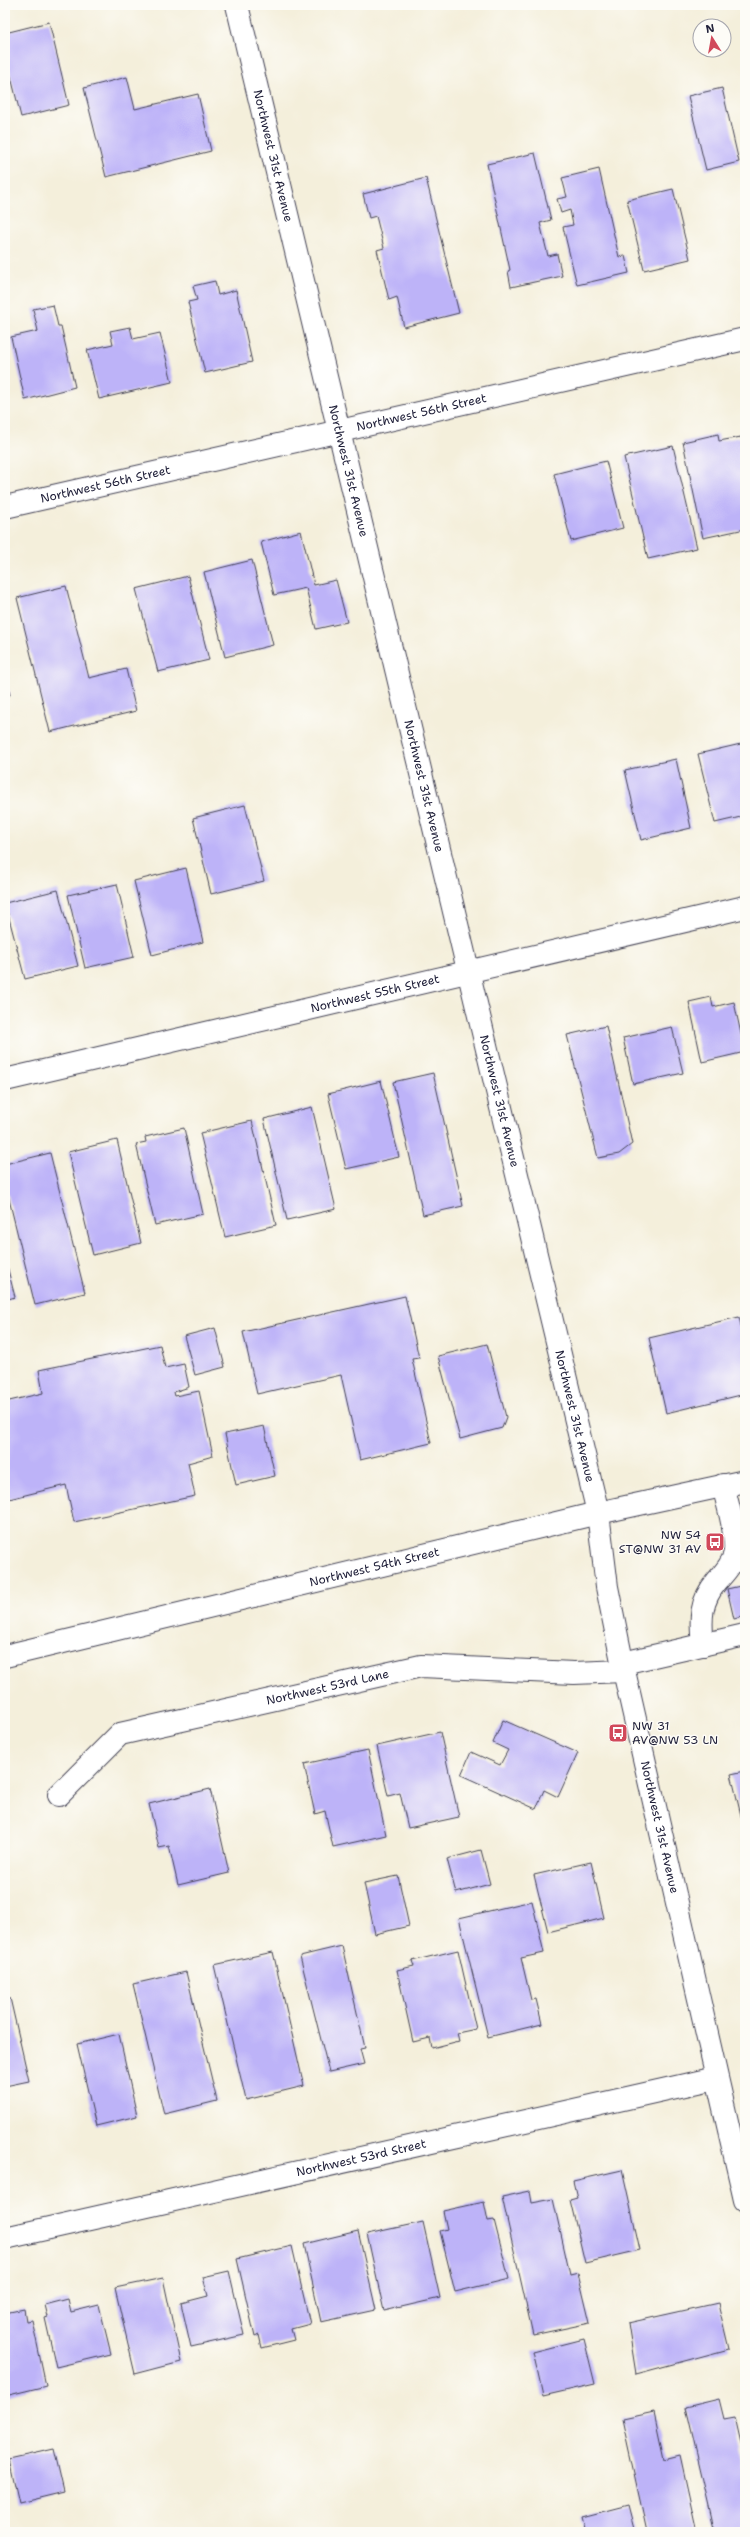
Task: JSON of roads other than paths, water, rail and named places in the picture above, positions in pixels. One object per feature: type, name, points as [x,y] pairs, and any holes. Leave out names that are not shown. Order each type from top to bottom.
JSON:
[{"type":"street","name":"Northwest 31st Avenue","points":[[237,5],[598,1513],[607,1587],[624,1667],[716,2078],[745,2200]]},
{"type":"street","name":"Northwest 56th Street","points":[[5,507],[745,339]]},
{"type":"street","name":"Northwest 55th Street","points":[[5,1080],[745,907]]},
{"type":"street","name":"Northwest 54th Street","points":[[5,1656],[598,1513],[745,1480]]},
{"type":"street","points":[[703,1644],[700,1619],[703,1602],[713,1586],[730,1566],[735,1554],[734,1540],[723,1485]]},
{"type":"street","name":"Northwest 53rd Lane","points":[[59,1794],[120,1734],[421,1666],[574,1673],[624,1667],[703,1644],[745,1635]]},
{"type":"street","name":"Northwest 53rd Street","points":[[5,2238],[716,2078]]},
{"type":"place","name":"NW 54 ST@NW 31 AV","points":[[715,1542]]},
{"type":"place","name":"NW 31 AV@NW 53 LN","points":[[618,1733]]}]
